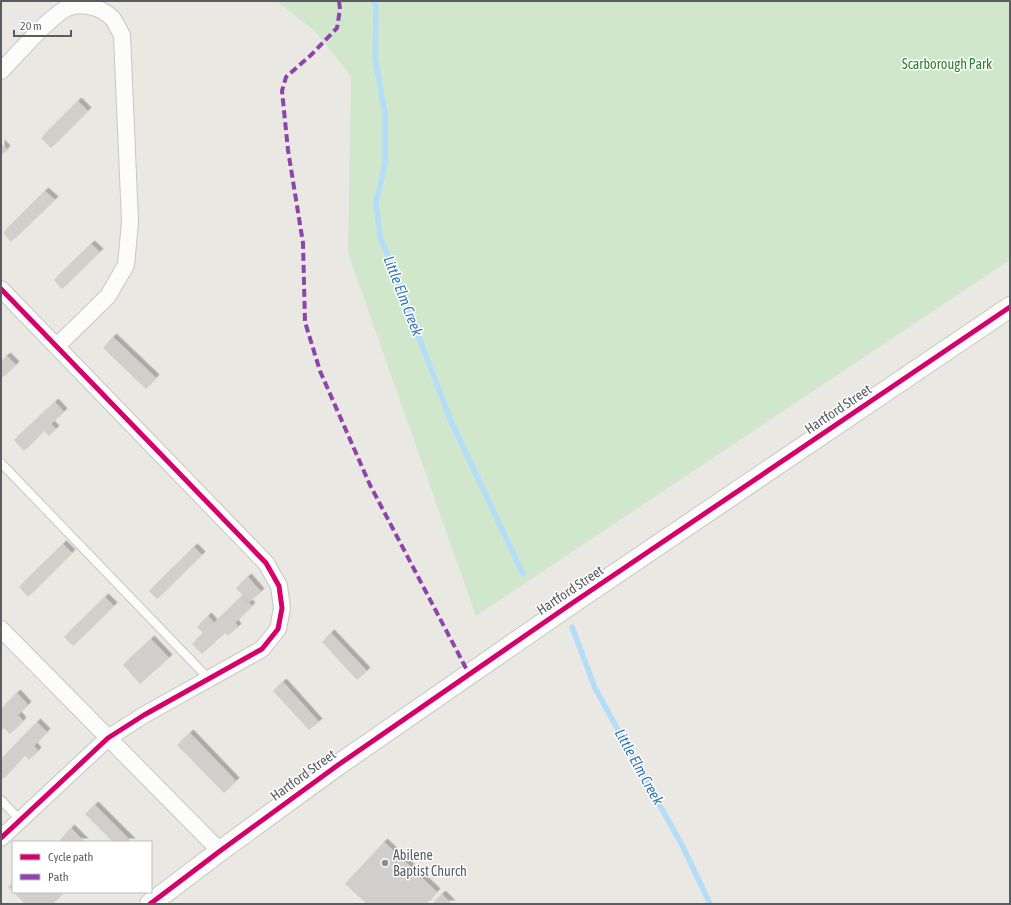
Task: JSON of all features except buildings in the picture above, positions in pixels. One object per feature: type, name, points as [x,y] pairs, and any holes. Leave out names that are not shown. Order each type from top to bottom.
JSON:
[{"type":"street","points":[[1,71],[53,19],[66,9],[82,6],[98,8],[112,19],[122,35],[130,222],[126,265],[108,296],[57,346]]},
{"type":"street","points":[[1,289],[266,564],[279,586],[282,608],[278,630],[262,649],[108,738],[1,838]]},
{"type":"street","name":"Hartford Street","points":[[159,901],[220,851],[338,765],[463,678],[1010,307]]},
{"type":"street","points":[[1,629],[220,851]]},
{"type":"lane","points":[[1,463],[209,679]]},
{"type":"lane","points":[[1,800],[20,820]]},
{"type":"green space","name":"Scarborough Park","points":[[276,1],[1010,1],[1010,260],[476,616],[348,253],[351,76],[315,31]]},
{"type":"waterway","name":"Little Elm Creek","points":[[374,1],[376,6],[375,58],[385,113],[385,164],[376,203],[380,236],[451,421],[523,574]]},
{"type":"waterway","name":"Little Elm Creek","points":[[572,627],[595,688],[683,847],[710,904]]},
{"type":"marked path","points":[[339,1],[340,9],[337,28],[311,55],[286,77],[282,91],[288,150],[303,243],[305,322],[320,371],[370,485],[469,674]]},
{"type":"cycle path","points":[[1,289],[266,563],[279,586],[282,608],[278,629],[262,649],[144,715],[108,738],[1,838]]},
{"type":"cycle path","points":[[150,904],[338,765],[568,606],[1010,307]]},
{"type":"place","name":"Abilene Baptist Church","points":[[385,863]]}]
